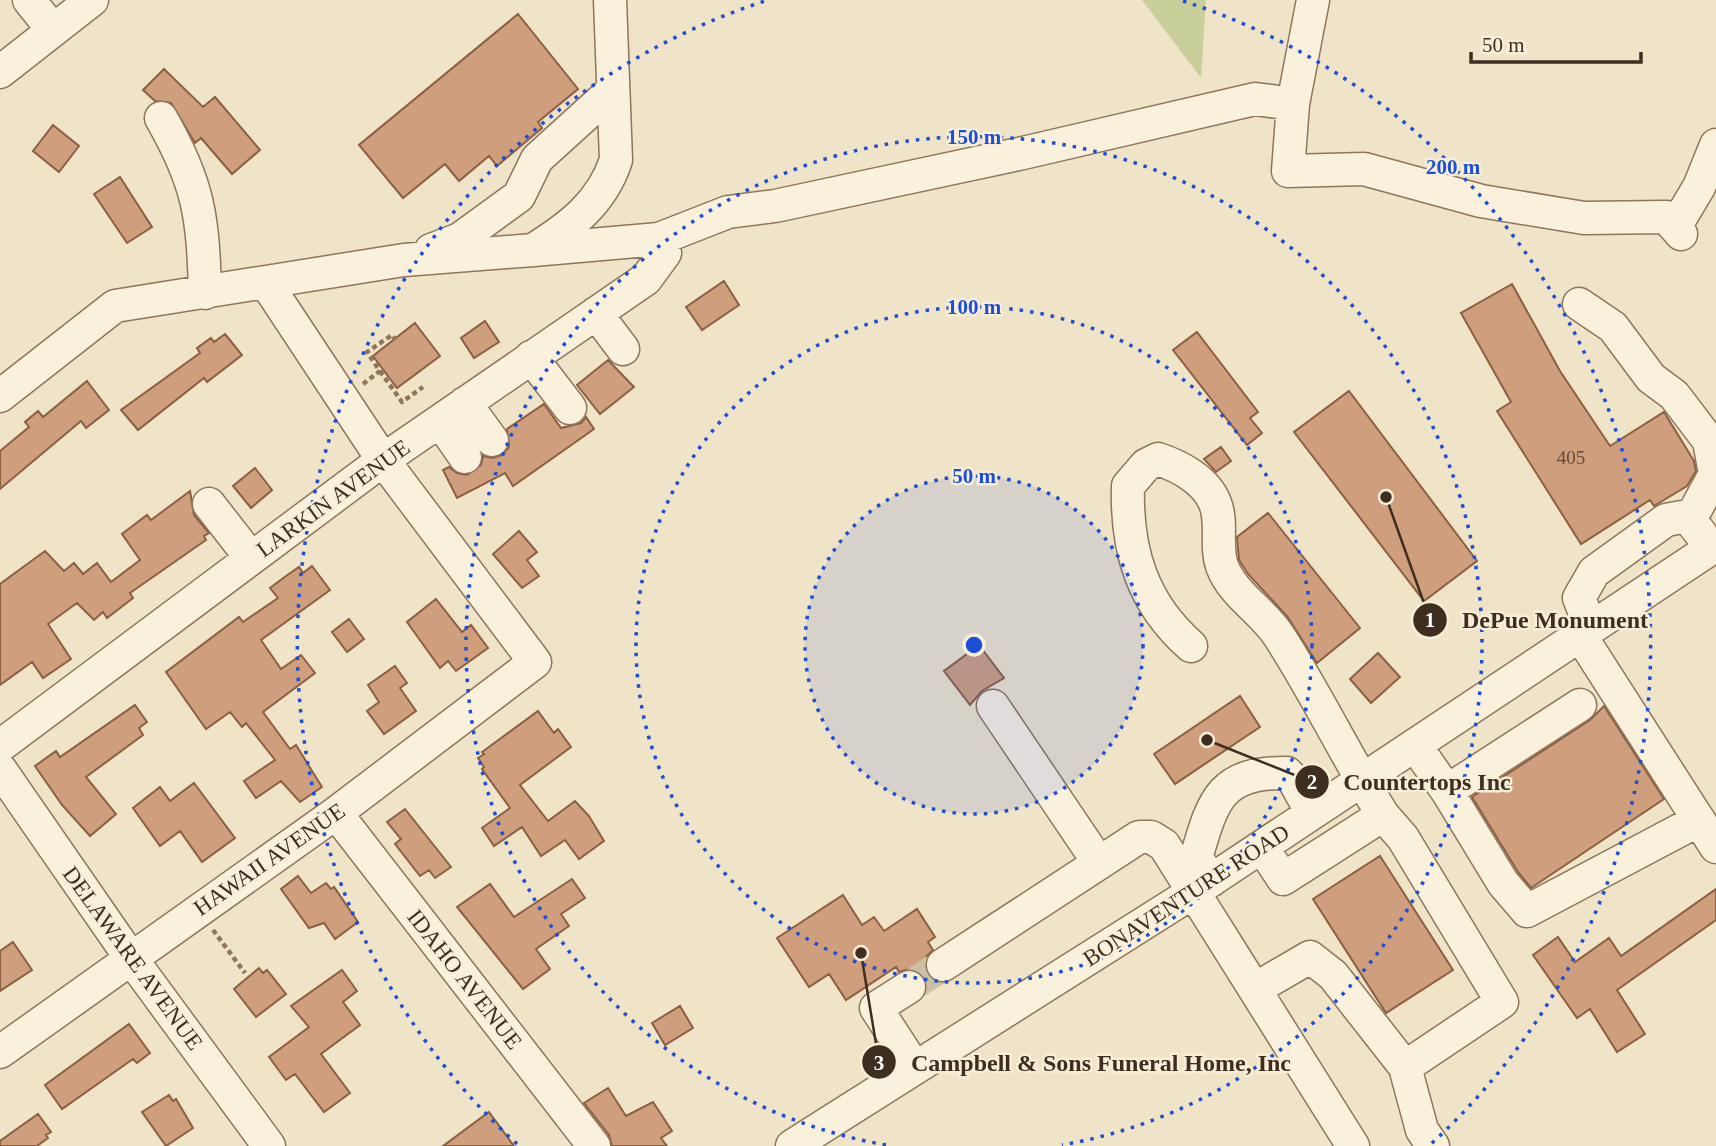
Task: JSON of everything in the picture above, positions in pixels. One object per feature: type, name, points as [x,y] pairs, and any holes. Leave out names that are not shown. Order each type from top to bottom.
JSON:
[{"type":"street","points":[[29,0],[53,30]]},
{"type":"street","points":[[0,72],[92,0]]},
{"type":"street","points":[[533,250],[579,219],[611,176],[618,144],[610,0]]},
{"type":"street","points":[[1313,0],[1293,104],[1288,171],[1364,169],[1481,201],[1584,218],[1666,217],[1678,230],[1716,145]]},
{"type":"street","points":[[404,260],[460,239],[506,208],[519,197],[537,159],[613,90]]},
{"type":"street","points":[[0,396],[115,306],[404,260],[659,239],[729,212],[775,206],[1023,153],[1255,99],[1293,104]]},
{"type":"street","points":[[161,118],[184,157],[196,190],[204,242],[205,293]]},
{"type":"street","name":"LARKIN AVENUE","points":[[0,746],[383,460],[452,412],[510,361],[596,313],[646,279],[665,253]]},
{"type":"street","points":[[266,284],[383,460]]},
{"type":"street","points":[[1580,304],[1613,327],[1651,378],[1674,395],[1709,441],[1715,474],[1690,520]]},
{"type":"street","points":[[596,313],[623,349]]},
{"type":"street","points":[[510,361],[570,408]]},
{"type":"street","points":[[452,412],[492,440]]},
{"type":"street","points":[[452,412],[465,457]]},
{"type":"street","points":[[1191,646],[1172,629],[1137,573],[1130,537],[1128,486],[1146,465],[1158,459],[1179,466],[1204,487],[1215,503],[1218,550],[1223,568],[1236,590],[1277,633],[1361,781],[1383,815],[1403,838],[1502,1002],[1405,1067]]},
{"type":"street","name":"HAWAII AVENUE","points":[[0,1052],[335,813],[535,662],[383,460]]},
{"type":"street","points":[[209,504],[251,558]]},
{"type":"street","points":[[1715,545],[1690,520],[1682,517],[1666,520],[1594,572],[1579,598],[1586,631],[1716,847]]},
{"type":"street","name":"BONAVENTURE ROAD","points":[[792,1146],[1204,885],[1715,545]]},
{"type":"street","points":[[1447,791],[1580,705]]},
{"type":"street","points":[[993,706],[1099,863]]},
{"type":"street","points":[[1415,745],[1447,791],[1503,883],[1527,911],[1699,820]]},
{"type":"street","name":"DELAWARE AVENUE","points":[[0,769],[130,957],[269,1146]]},
{"type":"street","points":[[1312,813],[1287,773],[1261,773],[1229,788],[1214,801],[1196,858],[1204,885],[1255,989],[1353,1146]]},
{"type":"street","name":"IDAHO AVENUE","points":[[335,813],[594,1146]]},
{"type":"street","points":[[1262,846],[1283,879],[1383,815]]},
{"type":"street","points":[[943,965],[1139,837],[1151,837],[1164,845],[1204,885]]},
{"type":"street","points":[[1255,989],[1310,957],[1333,975],[1405,1067],[1422,1130],[1433,1146]]},
{"type":"street","points":[[909,987],[876,1008],[915,1068]]},
{"type":"path","points":[[395,339],[392,335],[367,352],[402,402],[423,387]]},
{"type":"path","points":[[343,399],[380,371]]},
{"type":"path","points":[[198,909],[245,973]]},
{"type":"green space","points":[[1142,0],[1206,0],[1201,78]]},
{"type":"building","points":[[518,14],[578,89],[538,122],[542,128],[497,166],[489,156],[459,181],[445,164],[403,198],[359,145]]},
{"type":"building","points":[[164,69],[203,107],[215,97],[260,150],[232,174],[201,138],[195,143],[171,103],[155,101],[143,90]]},
{"type":"building","points":[[53,125],[79,146],[59,172],[33,151]]},
{"type":"building","points":[[120,177],[152,227],[127,243],[94,194]]},
{"type":"building","points":[[724,281],[739,305],[702,330],[686,307]]},
{"type":"building","points":[[1512,284],[1560,371],[1610,446],[1664,412],[1694,461],[1696,471],[1687,486],[1654,506],[1650,500],[1581,544],[1497,411],[1511,402],[1461,313]]},
{"type":"building","points":[[485,321],[499,342],[474,358],[461,338]]},
{"type":"building","points":[[415,323],[440,356],[397,388],[373,356]]},
{"type":"building","points":[[1197,332],[1258,412],[1250,418],[1262,433],[1247,445],[1173,350]]},
{"type":"building","points":[[225,334],[242,355],[207,382],[204,378],[138,430],[121,410],[200,353],[197,348],[211,338],[214,342]]},
{"type":"building","points":[[608,360],[634,387],[600,414],[577,385]]},
{"type":"building","points":[[87,381],[109,410],[86,428],[81,421],[0,489],[0,451],[29,427],[25,422],[38,411],[43,417]]},
{"type":"building","points":[[1349,391],[1477,561],[1424,601],[1294,432]]},
{"type":"building","points":[[544,404],[561,428],[581,423],[586,417],[594,429],[513,486],[505,473],[457,498],[443,470],[449,467],[457,473],[467,475],[481,465],[483,456],[493,458],[502,455],[509,447],[507,429]]},
{"type":"building","points":[[1221,447],[1231,461],[1216,472],[1204,459]]},
{"type":"building","points":[[255,468],[272,490],[251,508],[233,486]]},
{"type":"building","points":[[190,491],[194,515],[209,533],[204,536],[206,540],[130,593],[133,598],[107,618],[103,612],[94,620],[77,603],[48,624],[71,659],[43,678],[32,662],[0,685],[0,584],[45,551],[64,571],[74,563],[83,574],[97,563],[111,582],[140,560],[122,534],[147,515],[151,520]]},
{"type":"building","points":[[1268,513],[1360,628],[1317,663],[1287,616],[1248,574],[1239,560],[1237,537]]},
{"type":"building","points":[[519,531],[537,552],[527,560],[539,576],[522,588],[493,554]]},
{"type":"building","points":[[312,566],[330,590],[261,640],[281,669],[301,655],[315,673],[263,712],[290,749],[296,745],[322,787],[300,802],[281,781],[256,798],[244,781],[275,760],[246,723],[242,727],[230,712],[206,729],[166,672],[239,617],[243,622],[278,598],[270,588],[286,576],[299,567],[303,573]]},
{"type":"building","points":[[436,599],[462,632],[471,625],[488,648],[456,671],[448,661],[440,668],[407,622]]},
{"type":"building","points":[[349,619],[364,639],[347,652],[332,632]]},
{"type":"building","points":[[979,645],[1004,678],[982,691],[970,705],[944,671]]},
{"type":"building","points":[[1378,653],[1400,677],[1371,703],[1350,679]]},
{"type":"building","points":[[395,666],[407,683],[400,688],[416,711],[384,734],[367,711],[379,702],[368,685]]},
{"type":"building","points":[[1240,696],[1260,727],[1175,784],[1154,754]]},
{"type":"building","points":[[135,705],[147,722],[139,728],[143,735],[86,777],[116,814],[90,836],[62,805],[35,766],[56,751],[60,757]]},
{"type":"building","points":[[1604,706],[1664,799],[1531,888],[1518,872],[1472,797],[1590,720]]},
{"type":"building","points":[[538,711],[554,733],[558,729],[571,747],[520,785],[548,821],[575,801],[589,816],[604,841],[579,859],[565,840],[541,856],[522,827],[494,846],[482,828],[510,808],[482,769],[484,767],[478,758],[484,754],[482,752]]},
{"type":"building","points":[[194,783],[235,838],[202,862],[180,831],[160,846],[133,808],[160,787],[170,801]]},
{"type":"building","points":[[405,809],[451,867],[435,878],[429,870],[420,876],[395,844],[401,839],[387,822]]},
{"type":"building","points":[[1380,856],[1453,970],[1386,1013],[1313,899]]},
{"type":"building","points":[[298,876],[311,893],[326,883],[331,889],[334,887],[358,922],[335,939],[324,923],[309,928],[281,889]]},
{"type":"building","points":[[572,879],[585,898],[561,914],[569,926],[536,949],[550,969],[523,989],[457,907],[490,884],[514,917]]},
{"type":"building","points":[[1716,889],[1716,920],[1617,990],[1645,1034],[1617,1052],[1590,1009],[1577,1018],[1533,955],[1558,937],[1575,962],[1609,938],[1621,956]]},
{"type":"building","points":[[843,895],[862,925],[874,917],[884,931],[917,909],[935,937],[928,942],[933,950],[926,957],[927,974],[942,983],[926,993],[925,978],[918,971],[909,969],[899,972],[896,967],[846,1000],[829,974],[809,987],[777,938]]},
{"type":"building","points":[[13,942],[32,970],[0,991],[0,951]]},
{"type":"building","points":[[259,968],[263,973],[267,970],[286,994],[256,1017],[234,989]]},
{"type":"building","points":[[342,970],[357,991],[343,1002],[360,1025],[321,1054],[350,1093],[324,1112],[295,1074],[286,1080],[269,1057],[309,1027],[291,1006]]},
{"type":"building","points":[[680,1006],[693,1028],[665,1045],[652,1023]]},
{"type":"building","points":[[129,1024],[150,1053],[137,1063],[133,1059],[62,1109],[45,1085]]},
{"type":"building","points":[[608,1088],[626,1116],[653,1102],[672,1131],[661,1138],[667,1146],[612,1146],[609,1135],[584,1103]]},
{"type":"building","points":[[169,1095],[173,1101],[176,1099],[193,1128],[166,1146],[142,1112]]},
{"type":"building","points":[[489,1112],[514,1146],[443,1146]]},
{"type":"building","points":[[38,1114],[51,1132],[46,1135],[48,1138],[37,1146],[0,1146],[0,1141]]},
{"type":"tunnel","points":[[909,987],[943,965]]},
{"type":"place","name":"DePue Monument","points":[[1386,497]]},
{"type":"place","name":"Countertops Inc","points":[[1207,740]]},
{"type":"place","name":"Campbell & Sons Funeral Home, Inc","points":[[861,953]]}]
